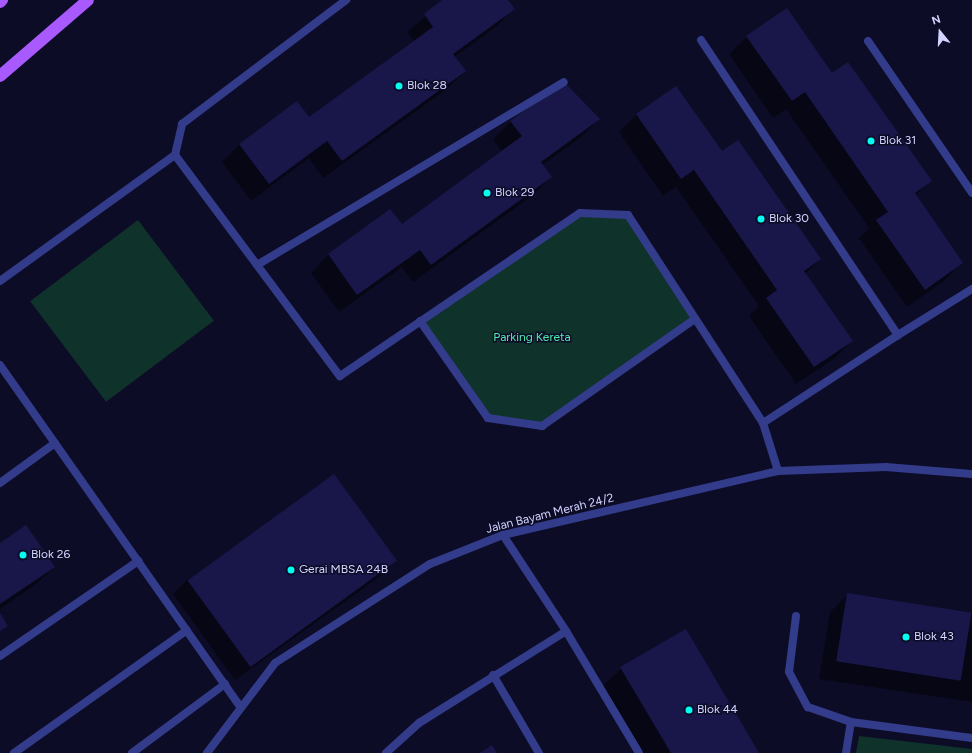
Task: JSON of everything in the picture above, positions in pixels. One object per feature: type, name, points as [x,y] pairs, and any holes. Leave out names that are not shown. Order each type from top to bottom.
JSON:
[{"type":"main road","points":[[0,76],[88,0]]},
{"type":"street","points":[[0,281],[176,155],[182,124],[346,0]]},
{"type":"street","points":[[701,40],[898,335]]},
{"type":"street","points":[[868,41],[972,192]]},
{"type":"street","points":[[257,265],[564,82]]},
{"type":"street","points":[[176,155],[340,376],[580,213],[628,215],[763,423],[778,471]]},
{"type":"street","points":[[763,423],[898,335],[972,289]]},
{"type":"street","points":[[420,321],[488,418],[542,426],[695,319]]},
{"type":"street","points":[[0,365],[240,706]]},
{"type":"street","points":[[0,483],[55,443]]},
{"type":"street","name":"Jalan Bayam Merah 24/2","points":[[207,753],[240,706],[275,663],[430,564],[503,535],[778,471],[886,467],[972,474]]},
{"type":"street","points":[[503,535],[566,631],[639,753]]},
{"type":"street","points":[[0,656],[138,561]]},
{"type":"street","points":[[796,616],[789,672],[808,707],[851,722],[972,738]]},
{"type":"street","points":[[14,753],[187,630]]},
{"type":"street","points":[[386,753],[419,724],[493,675],[566,631]]},
{"type":"street","points":[[493,675],[539,753]]},
{"type":"street","points":[[132,753],[225,684]]},
{"type":"street","points":[[846,753],[851,722]]},
{"type":"green space","name":"Parking Kereta","points":[[580,213],[628,215],[695,319],[542,426],[488,418],[420,321]]},
{"type":"green space","points":[[138,220],[214,321],[106,402],[30,301]]},
{"type":"green space","points":[[859,736],[972,749],[972,753],[856,753]]},
{"type":"building","name":"Blok 28","points":[[442,0],[508,0],[515,9],[453,54],[466,71],[342,161],[327,141],[269,184],[239,144],[297,101],[309,117],[433,27],[424,14]]},
{"type":"building","name":"Blok 31","points":[[787,8],[832,73],[848,62],[932,181],[915,193],[963,263],[925,290],[876,220],[888,212],[805,92],[792,101],[746,36]]},
{"type":"building","name":"Blok 29","points":[[564,82],[600,119],[541,162],[552,177],[431,265],[420,250],[357,295],[328,254],[390,209],[402,224],[522,136],[510,121]]},
{"type":"building","name":"Blok 30","points":[[676,86],[722,151],[738,140],[821,259],[804,271],[853,341],[814,367],[766,298],[777,290],[694,170],[681,179],[636,114]]},
{"type":"building","name":"Gerai MBSA 24B","points":[[334,474],[397,561],[250,667],[188,580]]},
{"type":"building","name":"Blok 26","points":[[26,525],[55,567],[0,604],[0,543]]},
{"type":"building","name":"Blok 43","points":[[847,593],[971,613],[961,681],[836,661]]},
{"type":"building","points":[[0,613],[8,626],[0,631]]},
{"type":"building","name":"Blok 44","points":[[686,629],[759,753],[671,753],[620,667]]},
{"type":"building","points":[[492,745],[497,753],[480,753]]},
{"type":"place","name":"Blok 28","points":[[399,86]]},
{"type":"place","name":"Blok 31","points":[[871,141]]},
{"type":"place","name":"Blok 29","points":[[487,193]]},
{"type":"place","name":"Blok 30","points":[[761,219]]},
{"type":"place","name":"Blok 26","points":[[23,555]]},
{"type":"place","name":"Gerai MBSA 24B","points":[[291,570]]},
{"type":"place","name":"Blok 43","points":[[906,637]]},
{"type":"place","name":"Blok 44","points":[[689,710]]}]
